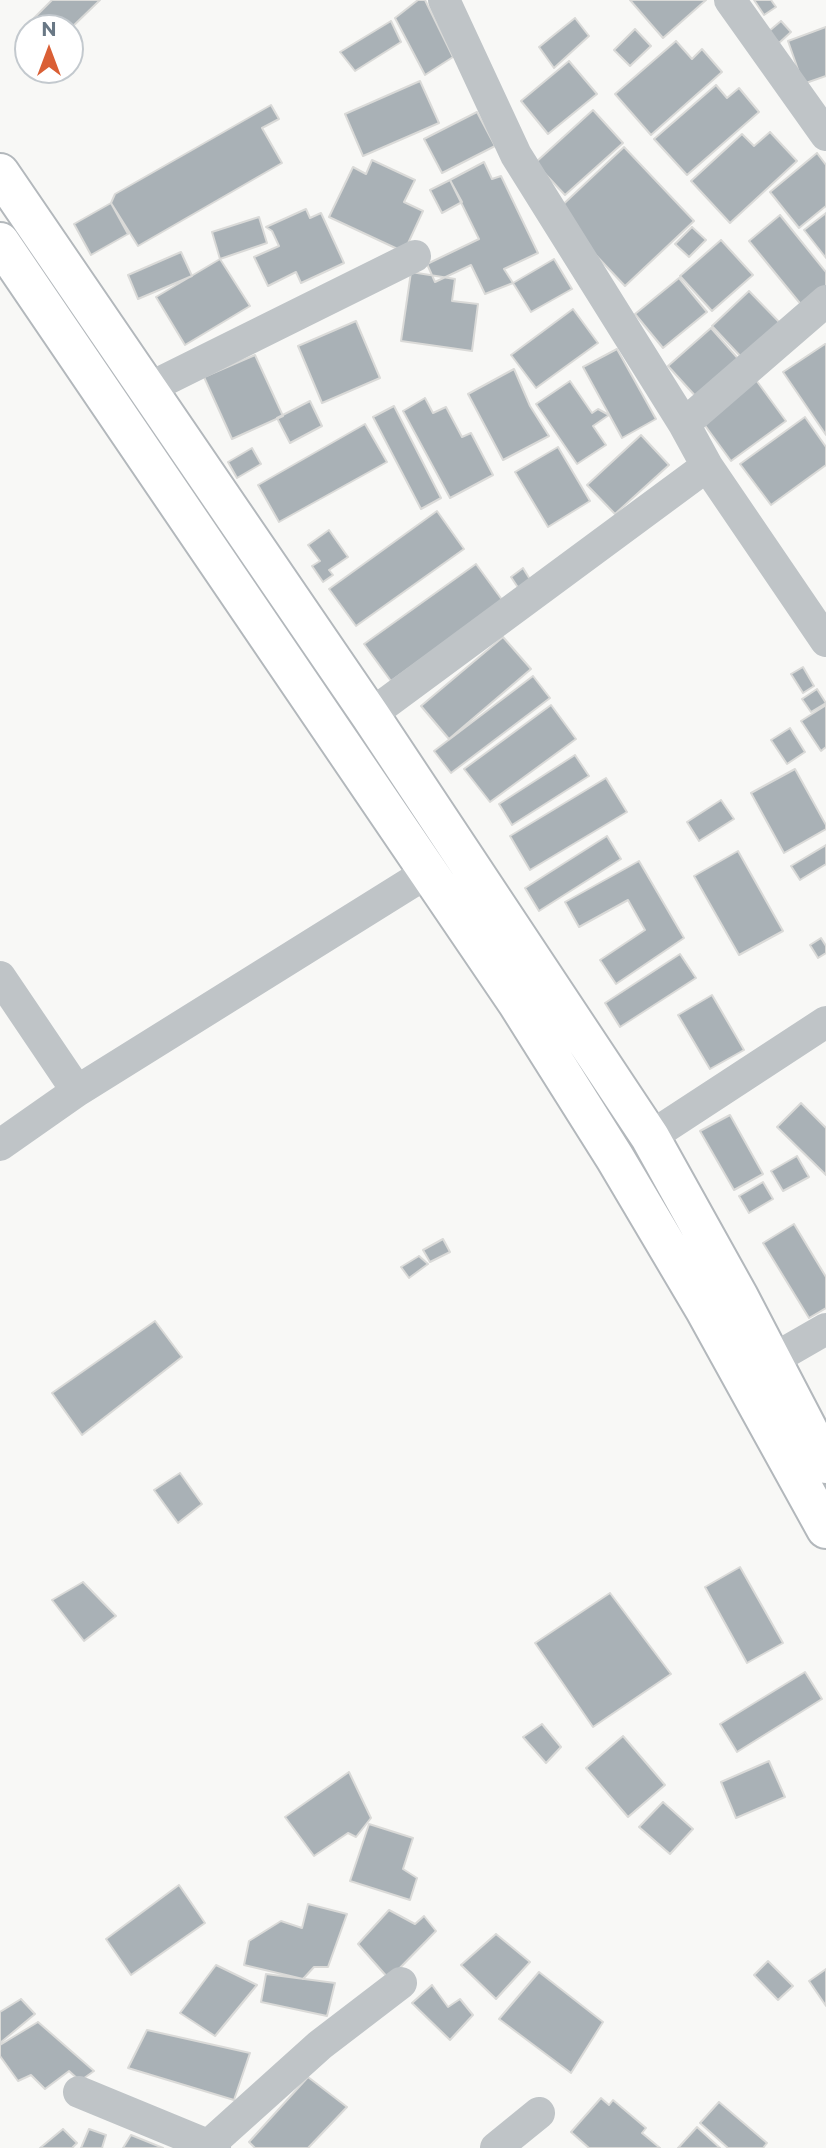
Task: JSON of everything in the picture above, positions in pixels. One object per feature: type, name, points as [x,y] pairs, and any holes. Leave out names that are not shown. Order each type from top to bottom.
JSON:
[{"type":"main road","points":[[0,173],[370,715],[650,1138],[826,1464]]},
{"type":"main road","points":[[0,242],[518,1004],[615,1158],[705,1310],[826,1529]]},
{"type":"street","points":[[444,0],[516,155],[684,424],[707,466],[826,641]]},
{"type":"street","points":[[730,0],[826,135]]},
{"type":"street","points":[[147,389],[415,256]]},
{"type":"street","points":[[684,424],[826,301]]},
{"type":"street","points":[[370,715],[707,466]]},
{"type":"street","points":[[0,1145],[77,1091],[428,872]]},
{"type":"street","points":[[0,977],[77,1091]]},
{"type":"street","points":[[650,1138],[826,1022]]},
{"type":"street","points":[[772,1360],[826,1329]]},
{"type":"street","points":[[79,2092],[213,2146],[320,2045],[401,1983]]},
{"type":"street","points":[[496,2148],[539,2113]]},
{"type":"building","points":[[52,0],[100,0],[84,15],[38,14]]},
{"type":"building","points":[[418,0],[425,0],[453,57],[425,75],[395,18]]},
{"type":"building","points":[[630,0],[706,0],[663,38]]},
{"type":"building","points":[[754,0],[771,0],[776,7],[764,15]]},
{"type":"building","points":[[575,18],[589,36],[554,68],[539,47]]},
{"type":"building","points":[[391,21],[401,42],[355,71],[340,52]]},
{"type":"building","points":[[781,21],[791,32],[779,43],[768,32]]},
{"type":"building","points":[[826,27],[826,76],[803,84],[788,41]]},
{"type":"building","points":[[635,29],[651,46],[630,66],[614,50]]},
{"type":"building","points":[[676,41],[692,59],[702,49],[722,72],[651,135],[615,94]]},
{"type":"building","points":[[569,61],[597,94],[548,134],[521,101]]},
{"type":"building","points":[[420,81],[439,123],[363,156],[345,114]]},
{"type":"building","points":[[716,85],[727,98],[739,88],[759,112],[687,175],[654,139]]},
{"type":"building","points":[[271,105],[279,119],[262,128],[282,163],[138,246],[111,203],[115,194]]},
{"type":"building","points":[[593,110],[623,143],[565,195],[535,163]]},
{"type":"building","points":[[477,112],[495,146],[442,173],[424,139]]},
{"type":"building","points":[[770,132],[797,161],[730,223],[691,181],[742,134],[754,146]]},
{"type":"building","points":[[624,147],[694,221],[625,286],[555,212]]},
{"type":"building","points":[[817,153],[826,165],[826,206],[799,228],[770,192]]},
{"type":"building","points":[[372,160],[415,180],[404,202],[423,211],[404,252],[329,217],[353,167],[366,174]]},
{"type":"building","points":[[484,162],[492,179],[501,176],[538,253],[504,269],[513,283],[485,294],[471,265],[435,282],[427,264],[479,239],[450,180]]},
{"type":"building","points":[[450,180],[462,202],[442,213],[430,190]]},
{"type":"building","points":[[111,203],[128,234],[91,255],[74,224]]},
{"type":"building","points":[[306,209],[310,218],[321,213],[344,263],[301,283],[296,272],[268,286],[254,257],[279,246],[272,231],[266,227]]},
{"type":"building","points":[[826,213],[826,258],[804,230]]},
{"type":"building","points":[[780,215],[826,272],[826,287],[803,307],[749,241]]},
{"type":"building","points":[[259,217],[267,243],[220,259],[212,232]]},
{"type":"building","points":[[692,227],[706,240],[689,257],[675,244]]},
{"type":"building","points":[[721,240],[753,275],[712,311],[680,276]]},
{"type":"building","points":[[181,252],[192,276],[138,299],[128,275]]},
{"type":"building","points":[[220,259],[250,306],[185,345],[156,297]]},
{"type":"building","points":[[554,259],[572,289],[531,312],[513,283]]},
{"type":"building","points":[[411,272],[455,279],[452,301],[478,304],[472,351],[401,341]]},
{"type":"building","points":[[679,278],[707,312],[663,348],[635,314]]},
{"type":"building","points":[[749,291],[782,325],[744,360],[712,326]]},
{"type":"building","points":[[573,309],[598,343],[536,388],[511,355]]},
{"type":"building","points":[[356,321],[380,378],[322,403],[298,346]]},
{"type":"building","points":[[711,328],[741,362],[699,400],[668,366]]},
{"type":"building","points":[[826,345],[826,435],[783,372]]},
{"type":"building","points":[[617,349],[656,419],[622,438],[583,367]]},
{"type":"building","points":[[255,355],[283,416],[232,439],[204,377]]},
{"type":"building","points":[[514,369],[530,406],[549,436],[503,460],[468,394]]},
{"type":"building","points":[[756,380],[786,421],[731,461],[701,420]]},
{"type":"building","points":[[570,381],[592,413],[598,409],[609,415],[593,426],[606,445],[577,464],[536,404]]},
{"type":"building","points":[[425,398],[433,413],[446,407],[462,437],[471,433],[493,475],[450,498],[403,411]]},
{"type":"building","points":[[310,401],[322,426],[290,443],[277,418]]},
{"type":"building","points":[[394,406],[441,498],[421,509],[373,417]]},
{"type":"building","points":[[805,417],[826,447],[826,465],[771,505],[740,464]]},
{"type":"building","points":[[365,424],[387,462],[279,522],[258,485]]},
{"type":"building","points":[[641,435],[669,465],[615,514],[587,485]]},
{"type":"building","points":[[558,447],[590,501],[548,527],[515,472]]},
{"type":"building","points":[[252,448],[261,464],[237,478],[228,462]]},
{"type":"building","points":[[437,511],[464,549],[356,626],[329,589]]},
{"type":"building","points":[[329,530],[348,557],[329,570],[333,575],[323,582],[312,566],[320,561],[308,545]]},
{"type":"building","points":[[476,564],[503,601],[391,681],[364,644]]},
{"type":"building","points":[[523,568],[531,581],[519,589],[511,577]]},
{"type":"building","points":[[503,637],[531,669],[449,739],[421,706]]},
{"type":"building","points":[[803,667],[814,686],[803,693],[791,674]]},
{"type":"building","points":[[533,676],[550,698],[451,773],[434,751]]},
{"type":"building","points":[[817,689],[826,703],[811,712],[802,699]]},
{"type":"building","points":[[551,705],[576,739],[490,802],[464,769]]},
{"type":"building","points":[[826,705],[826,747],[821,751],[801,721]]},
{"type":"building","points":[[790,728],[805,752],[787,764],[771,740]]},
{"type":"building","points":[[575,755],[589,776],[512,825],[499,804]]},
{"type":"building","points":[[795,769],[826,829],[784,853],[751,793]]},
{"type":"building","points":[[606,778],[627,812],[530,870],[510,836]]},
{"type":"building","points":[[721,800],[734,819],[699,841],[687,822]]},
{"type":"building","points":[[607,836],[621,859],[539,911],[525,888]]},
{"type":"building","points":[[826,845],[826,864],[800,880],[791,866]]},
{"type":"building","points":[[738,851],[783,931],[739,955],[694,876]]},
{"type":"building","points":[[639,861],[684,938],[616,984],[600,960],[645,930],[628,900],[579,927],[565,902]]},
{"type":"building","points":[[821,938],[826,946],[826,953],[818,958],[810,945]]},
{"type":"building","points":[[680,954],[696,978],[620,1027],[605,1003]]},
{"type":"building","points":[[712,995],[744,1050],[710,1069],[678,1015]]},
{"type":"building","points":[[801,1103],[826,1128],[826,1175],[777,1127]]},
{"type":"building","points":[[730,1115],[763,1174],[734,1190],[700,1131]]},
{"type":"building","points":[[797,1156],[809,1177],[783,1191],[771,1171]]},
{"type":"building","points":[[763,1182],[773,1199],[749,1213],[739,1196]]},
{"type":"building","points":[[794,1224],[826,1277],[826,1308],[809,1318],[763,1243]]},
{"type":"building","points":[[443,1239],[450,1252],[430,1262],[423,1250]]},
{"type":"building","points":[[419,1256],[428,1264],[409,1278],[401,1267]]},
{"type":"building","points":[[155,1321],[182,1357],[82,1435],[52,1393]]},
{"type":"building","points":[[180,1473],[202,1504],[178,1523],[154,1490]]},
{"type":"building","points":[[740,1567],[783,1643],[747,1663],[705,1587]]},
{"type":"building","points":[[83,1582],[116,1616],[84,1641],[52,1600]]},
{"type":"building","points":[[610,1593],[671,1674],[593,1727],[535,1643]]},
{"type":"building","points":[[805,1672],[822,1699],[737,1752],[720,1724]]},
{"type":"building","points":[[542,1724],[561,1747],[546,1763],[523,1737]]},
{"type":"building","points":[[623,1736],[665,1785],[628,1817],[586,1768]]},
{"type":"building","points":[[769,1761],[785,1797],[736,1818],[721,1782]]},
{"type":"building","points":[[349,1772],[371,1818],[356,1837],[348,1833],[314,1856],[285,1817]]},
{"type":"building","points":[[663,1802],[693,1829],[670,1854],[639,1827]]},
{"type":"building","points":[[369,1824],[413,1838],[403,1869],[417,1878],[410,1900],[350,1881]]},
{"type":"building","points":[[179,1885],[205,1923],[131,1975],[106,1939]]},
{"type":"building","points":[[308,1904],[347,1914],[328,1967],[314,1967],[303,1979],[244,1965],[249,1941],[281,1921],[302,1928]]},
{"type":"building","points":[[389,1910],[415,1924],[424,1916],[436,1931],[389,1979],[358,1944]]},
{"type":"building","points":[[496,1934],[530,1962],[496,1999],[461,1965]]},
{"type":"building","points":[[768,1961],[793,1986],[778,2000],[754,1975]]},
{"type":"building","points":[[216,1965],[257,1985],[215,2036],[180,2013]]},
{"type":"building","points":[[826,1969],[826,2006],[809,1981]]},
{"type":"building","points":[[539,1972],[603,2022],[571,2073],[499,2019]]},
{"type":"building","points":[[266,1974],[335,1983],[327,2016],[261,2002]]},
{"type":"building","points":[[432,1985],[448,2007],[460,1999],[473,2015],[450,2040],[412,2003]]},
{"type":"building","points":[[21,1999],[35,2014],[0,2043],[0,2012]]},
{"type":"building","points":[[38,2022],[94,2071],[80,2081],[69,2071],[45,2089],[31,2075],[18,2081],[0,2056],[0,2045]]},
{"type":"building","points":[[147,2030],[250,2053],[234,2100],[128,2068]]},
{"type":"building","points":[[308,2077],[347,2107],[308,2148],[255,2148],[249,2142]]},
{"type":"building","points":[[601,2098],[609,2105],[613,2100],[646,2128],[642,2133],[660,2148],[589,2148],[571,2132]]},
{"type":"building","points":[[719,2102],[767,2143],[763,2148],[728,2148],[700,2123]]},
{"type":"building","points":[[697,2127],[720,2148],[678,2148]]},
{"type":"building","points":[[63,2129],[77,2143],[72,2148],[40,2148]]},
{"type":"building","points":[[89,2129],[106,2135],[102,2148],[81,2148]]},
{"type":"building","points":[[131,2135],[163,2148],[123,2148]]}]
